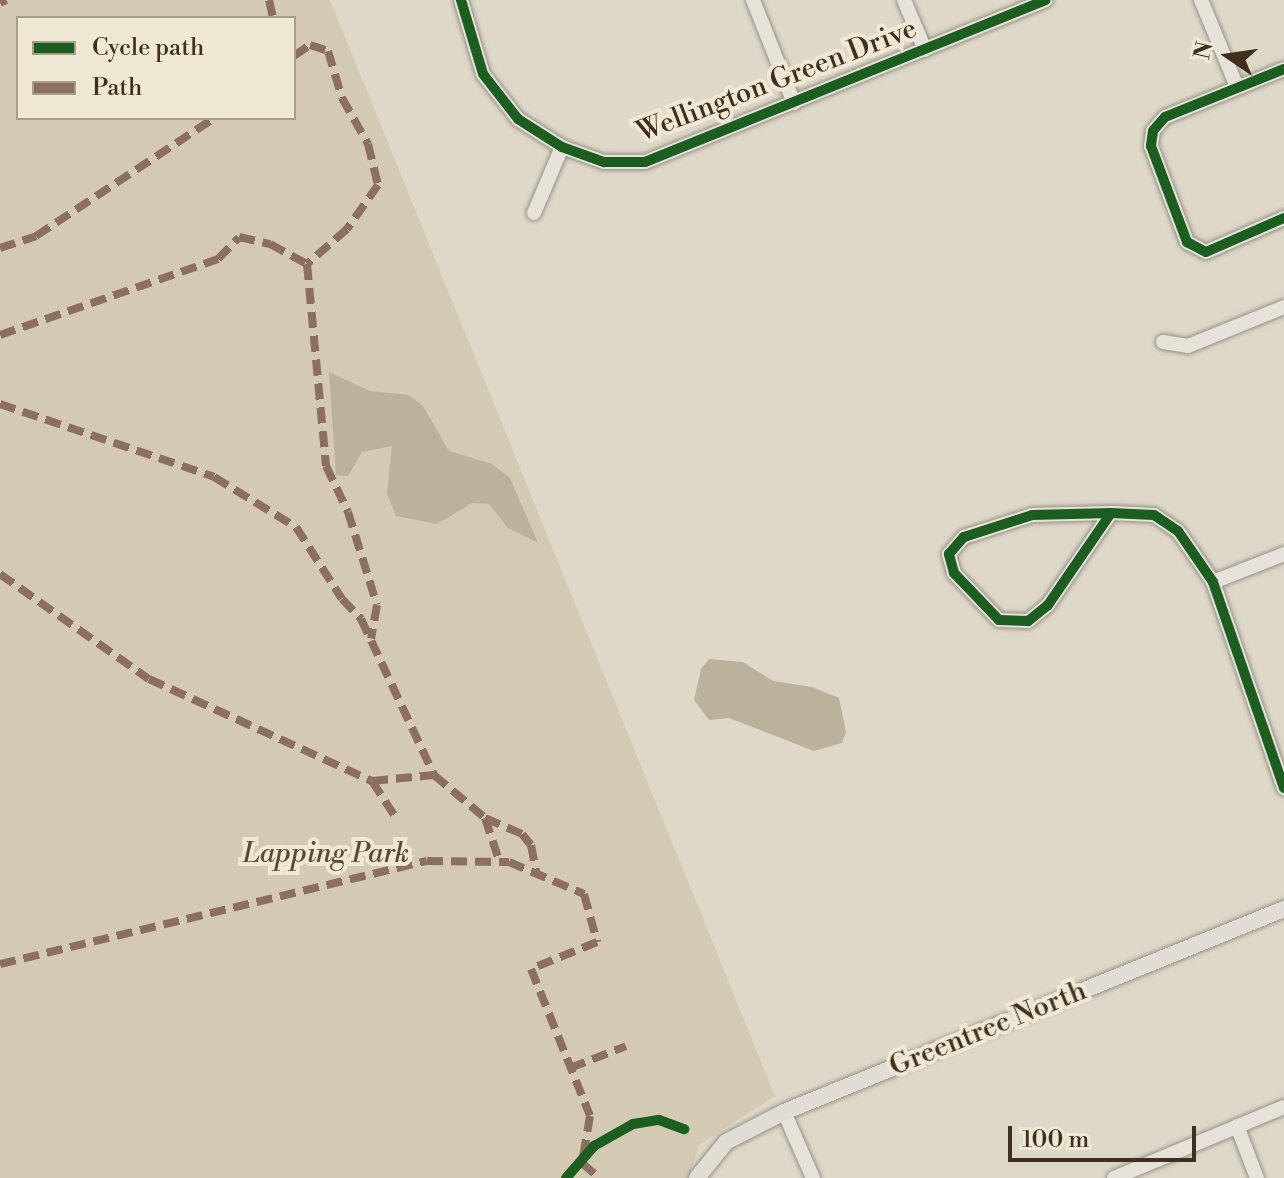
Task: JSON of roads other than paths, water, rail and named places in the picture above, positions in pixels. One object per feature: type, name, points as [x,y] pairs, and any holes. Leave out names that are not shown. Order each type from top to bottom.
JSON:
[{"type":"main road","name":"Greentree North","points":[[700,1172],[726,1142],[784,1112],[1284,909]]},
{"type":"street","name":"Wellington Green Drive","points":[[461,0],[483,74],[518,119],[562,147],[604,162],[645,162],[1045,0]]},
{"type":"street","points":[[753,0],[794,103]]},
{"type":"street","points":[[904,0],[925,50]]},
{"type":"street","points":[[1201,0],[1237,87]]},
{"type":"street","points":[[1284,69],[1165,117],[1153,131],[1151,146],[1187,242],[1206,252],[1284,218]]},
{"type":"street","points":[[534,213],[562,147]]},
{"type":"street","points":[[1163,342],[1188,346],[1284,307]]},
{"type":"street","points":[[1111,513],[1048,605],[1028,621],[999,620],[954,573],[949,554],[964,537],[1032,515],[1111,513],[1154,515],[1178,531],[1213,582],[1284,788]]},
{"type":"street","points":[[1213,582],[1284,554]]},
{"type":"street","points":[[1114,1178],[1284,1107]]},
{"type":"street","points":[[784,1112],[813,1178]]},
{"type":"street","points":[[1237,1126],[1257,1178]]},
{"type":"park label","name":"Lapping Park","points":[[326,854]]}]
